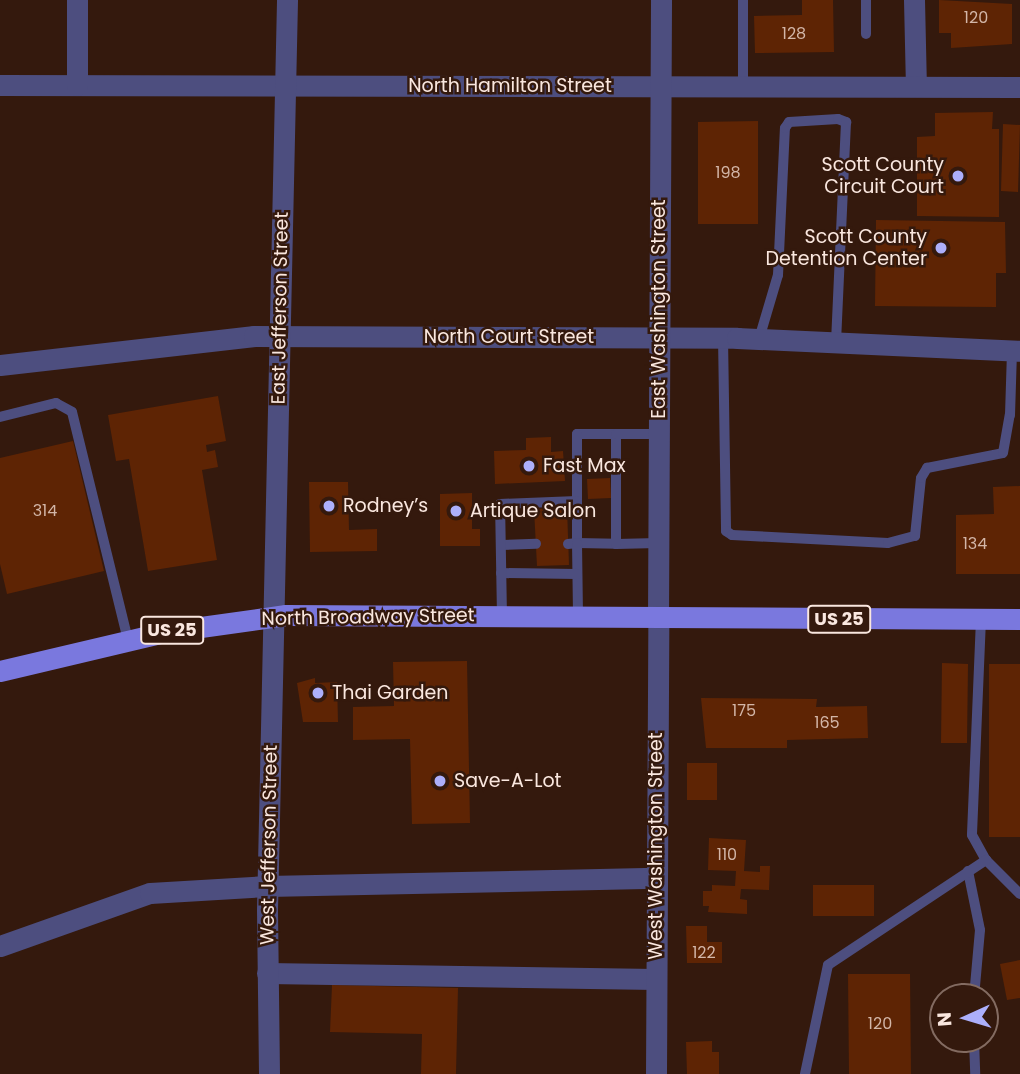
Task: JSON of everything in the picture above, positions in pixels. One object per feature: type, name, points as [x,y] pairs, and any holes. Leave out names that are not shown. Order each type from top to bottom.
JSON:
[{"type":"main road","name":"North Broadway Street","points":[[0,671],[128,640],[273,616],[658,618]]},
{"type":"main road","name":"US 25","points":[[658,618],[1020,619]]},
{"type":"street","points":[[77,0],[77,85]]},
{"type":"street","name":"East Jefferson Street","points":[[273,616],[287,0]]},
{"type":"street","name":"East Washington Street","points":[[658,618],[661,0]]},
{"type":"street","points":[[914,0],[916,86]]},
{"type":"street","name":"North Hamilton Street","points":[[0,85],[1020,87]]},
{"type":"street","name":"North Court Street","points":[[0,365],[280,336],[723,337],[1016,351]]},
{"type":"street","name":"West Jefferson Street","points":[[269,1074],[267,886],[273,616]]},
{"type":"street","name":"West Washington Street","points":[[656,1074],[658,618]]},
{"type":"street","points":[[0,946],[150,893],[267,886],[656,878]]},
{"type":"street","points":[[267,973],[655,979]]},
{"type":"lane","points":[[743,0],[743,86]]},
{"type":"lane","points":[[866,0],[866,34]]},
{"type":"lane","points":[[759,339],[778,275],[785,128],[789,122],[838,119],[846,122],[836,342]]},
{"type":"lane","points":[[723,337],[726,531],[732,535],[875,542],[915,536],[920,478],[927,468],[1003,453],[1010,415],[1016,351]]},
{"type":"lane","points":[[0,417],[56,403],[72,412],[128,640]]},
{"type":"lane","points":[[578,617],[577,574],[572,543],[577,501],[577,434],[659,433]]},
{"type":"lane","points":[[615,434],[616,544]]},
{"type":"lane","points":[[502,616],[500,504],[577,501]]},
{"type":"lane","points":[[572,543],[658,543]]},
{"type":"lane","points":[[501,545],[536,544]]},
{"type":"lane","points":[[501,573],[577,574]]},
{"type":"lane","points":[[981,619],[972,835],[986,860],[1020,894]]},
{"type":"lane","points":[[805,1074],[828,965],[986,860]]},
{"type":"lane","points":[[968,871],[980,930],[975,983]]},
{"type":"lane","points":[[974,1053],[975,1074]]},
{"type":"building","points":[[802,0],[833,0],[834,52],[755,53],[754,16],[802,15]]},
{"type":"building","points":[[939,0],[1012,4],[1012,44],[951,48],[951,33],[939,33]]},
{"type":"building","name":"Scott County Circuit Court","points":[[993,112],[992,129],[999,129],[999,217],[917,216],[917,137],[935,136],[935,113]]},
{"type":"building","points":[[758,121],[758,224],[698,224],[698,122]]},
{"type":"building","points":[[1003,124],[1020,125],[1018,192],[1001,191]]},
{"type":"building","name":"Scott County Detention Center","points":[[876,220],[1005,222],[1006,273],[996,273],[996,307],[875,306]]},
{"type":"building","points":[[218,396],[226,441],[206,445],[207,452],[215,450],[218,467],[202,470],[217,560],[148,571],[129,459],[116,461],[108,415]]},
{"type":"building","name":"Fast Max","points":[[551,437],[551,452],[563,451],[565,481],[495,484],[494,451],[526,450],[526,438]]},
{"type":"building","points":[[73,441],[104,571],[7,594],[0,564],[0,458]]},
{"type":"building","points":[[610,478],[611,498],[588,499],[587,479]]},
{"type":"building","name":"Rodney’s","points":[[309,482],[348,482],[349,530],[377,529],[377,551],[310,552]]},
{"type":"building","points":[[1020,486],[1020,574],[956,574],[956,515],[994,514],[993,487]]},
{"type":"building","name":"Artique Salon","points":[[472,493],[472,529],[480,529],[480,546],[440,546],[440,494]]},
{"type":"building","points":[[567,508],[569,565],[537,566],[534,509]]},
{"type":"building","name":"Save-A-Lot","points":[[467,661],[470,823],[412,824],[410,739],[353,740],[353,707],[394,706],[393,662]]},
{"type":"building","points":[[942,663],[968,664],[967,743],[941,743]]},
{"type":"building","points":[[989,664],[1020,664],[1020,837],[989,837]]},
{"type":"building","name":"Thai Garden","points":[[315,678],[315,683],[337,682],[338,722],[303,722],[297,683]]},
{"type":"building","points":[[701,698],[817,699],[816,707],[867,706],[868,738],[787,740],[787,748],[706,748]]},
{"type":"building","points":[[687,763],[717,763],[717,800],[687,800]]},
{"type":"building","points":[[709,838],[746,840],[744,871],[760,872],[760,866],[770,866],[769,890],[741,889],[740,899],[747,900],[747,914],[708,912],[709,906],[703,906],[703,891],[712,891],[712,885],[735,886],[736,871],[708,870]]},
{"type":"building","points":[[813,885],[874,885],[874,916],[813,916]]},
{"type":"building","points":[[686,926],[707,926],[707,942],[722,942],[722,963],[687,963]]},
{"type":"building","points":[[1020,960],[1020,998],[1007,1000],[1000,964]]},
{"type":"building","points":[[848,974],[910,974],[911,1074],[849,1074]]},
{"type":"building","points":[[332,985],[458,988],[456,1074],[421,1074],[422,1034],[330,1032]]},
{"type":"building","points":[[712,1041],[712,1052],[719,1052],[719,1074],[687,1074],[686,1042]]},
{"type":"place","name":"Scott County Circuit Court","points":[[958,176]]},
{"type":"place","name":"Scott County Detention Center","points":[[941,248]]},
{"type":"place","name":"Fast Max","points":[[529,466]]},
{"type":"place","name":"Rodney’s","points":[[329,506]]},
{"type":"place","name":"Artique Salon","points":[[456,511]]},
{"type":"place","name":"Thai Garden","points":[[318,693]]},
{"type":"place","name":"Save-A-Lot","points":[[440,781]]}]
